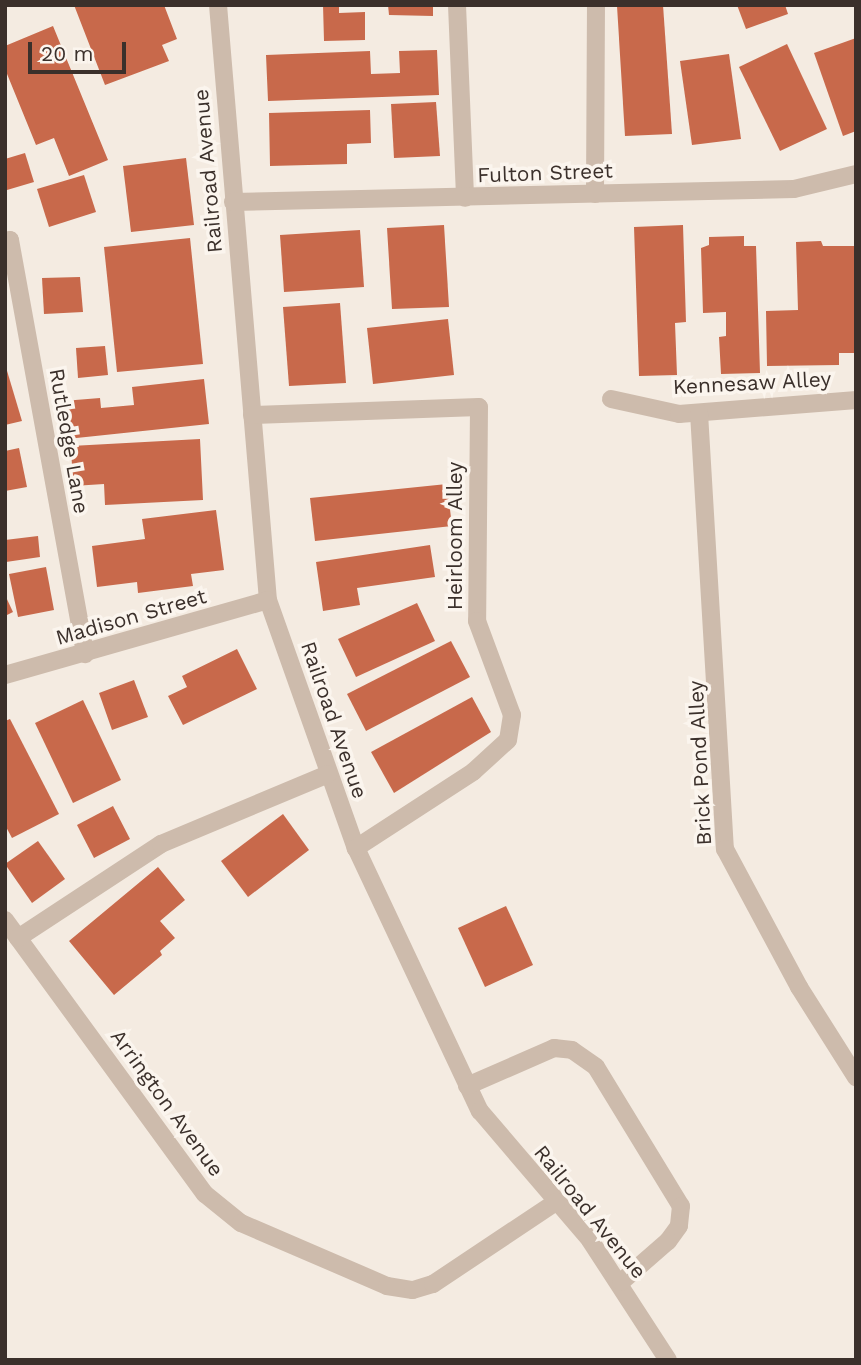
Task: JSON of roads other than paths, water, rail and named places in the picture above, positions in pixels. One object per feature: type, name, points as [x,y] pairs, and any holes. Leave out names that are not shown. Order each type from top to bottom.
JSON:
[{"type":"street","name":"Railroad Avenue","points":[[218,5],[268,600],[356,848],[480,1111],[621,1282],[668,1360]]},
{"type":"street","points":[[457,5],[465,198]]},
{"type":"street","points":[[595,194],[596,5]]},
{"type":"street","name":"Fulton Street","points":[[233,202],[794,189],[856,174]]},
{"type":"street","name":"Rutledge Lane","points":[[5,241],[10,240],[85,654]]},
{"type":"street","name":"Kennesaw Alley","points":[[611,399],[679,414],[856,400]]},
{"type":"street","name":"Heirloom Alley","points":[[252,415],[479,407],[477,621],[513,715],[508,740],[473,772],[356,848]]},
{"type":"street","name":"Brick Pond Alley","points":[[699,413],[725,849],[799,986],[856,1077]]},
{"type":"street","name":"Madison Street","points":[[5,675],[268,600]]},
{"type":"street","points":[[18,938],[162,844],[328,774]]},
{"type":"street","name":"Arrington Avenue","points":[[5,919],[205,1194],[241,1223],[387,1286],[413,1290],[433,1283],[556,1202]]},
{"type":"street","points":[[467,1086],[554,1048],[572,1050],[596,1067],[681,1206],[679,1226],[668,1241],[621,1282]]}]
